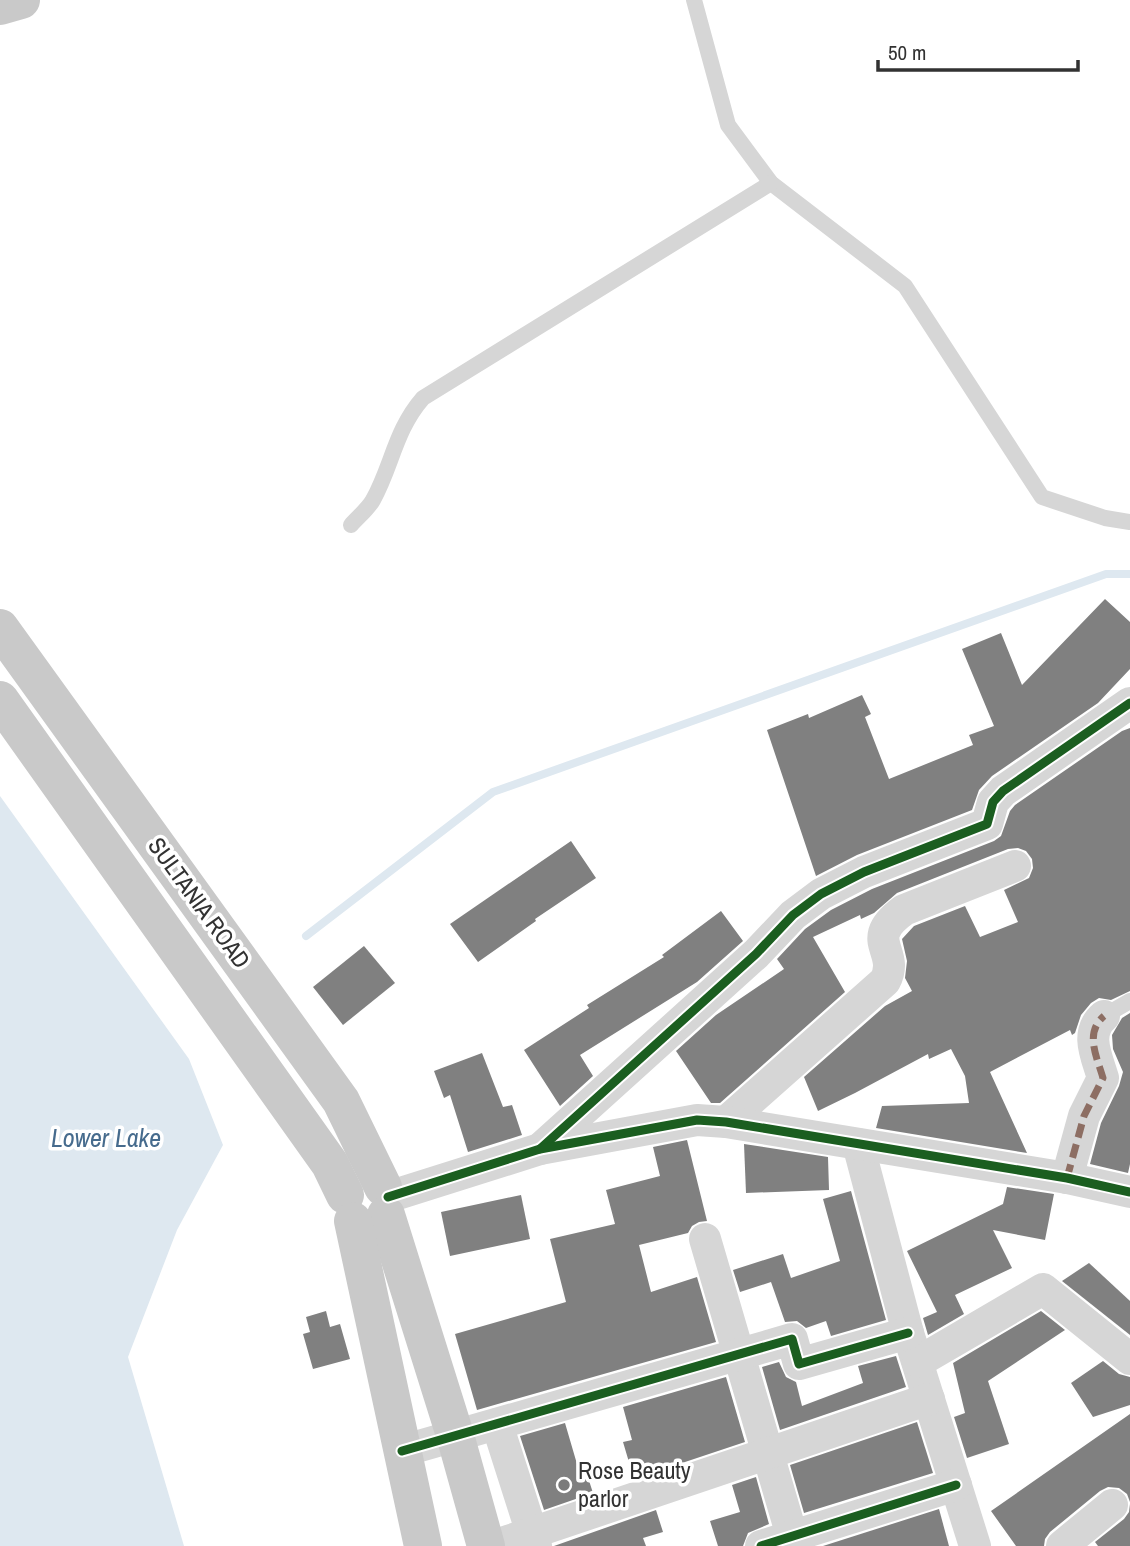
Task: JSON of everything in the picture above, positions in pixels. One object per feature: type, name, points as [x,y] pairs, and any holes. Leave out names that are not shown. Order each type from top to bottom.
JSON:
[{"type":"main road","points":[[0,5],[21,0]]},
{"type":"main road","name":"SULTANIA ROAD","points":[[0,628],[341,1101],[371,1203],[455,1435],[486,1546]]},
{"type":"main road","name":"SULTANIA ROAD","points":[[0,700],[330,1164],[371,1203],[402,1451],[423,1546]]},
{"type":"street","points":[[540,1149],[756,954],[793,915],[821,894],[864,872],[987,824],[993,802],[1003,791],[1130,703]]},
{"type":"street","points":[[726,1122],[885,981],[889,965],[883,938],[889,921],[904,910],[1015,866]]},
{"type":"street","points":[[1067,1178],[1084,1116],[1103,1079],[1092,1040],[1093,1031],[1098,1021],[1117,1008]]},
{"type":"street","points":[[371,1203],[540,1149],[696,1120],[726,1122],[1067,1178],[1130,1192]]},
{"type":"street","points":[[858,1144],[908,1332],[975,1546]]},
{"type":"street","points":[[705,1239],[792,1536]]},
{"type":"street","points":[[918,1362],[1044,1289],[1130,1359]]},
{"type":"street","points":[[402,1451],[792,1339],[799,1364],[908,1332]]},
{"type":"street","points":[[493,1546],[534,1539],[768,1453],[929,1399]]},
{"type":"street","points":[[497,1424],[534,1539]]},
{"type":"street","points":[[761,1546],[956,1485]]},
{"type":"street","points":[[1062,1546],[1112,1505]]},
{"type":"lane","points":[[694,0],[728,125],[771,183],[905,286],[1042,497],[1105,518],[1130,522]]},
{"type":"lane","points":[[351,525],[372,502],[390,454],[411,412],[423,398],[771,183]]},
{"type":"water","name":"Lower Lake","points":[[0,796],[189,1059],[223,1145],[177,1230],[128,1357],[184,1546],[0,1546]]},
{"type":"building","points":[[1105,599],[1130,622],[1130,669],[1098,703],[992,776],[979,790],[972,810],[857,855],[816,876],[767,730],[808,714],[809,718],[862,695],[871,714],[865,717],[889,779],[973,745],[969,735],[994,726],[962,649],[1001,633],[1022,685]]},
{"type":"building","points":[[1130,728],[1130,991],[1111,1000],[1099,998],[1081,1015],[1075,1033],[1072,1035],[1070,1030],[990,1072],[1027,1153],[876,1128],[882,1106],[969,1103],[965,1076],[951,1049],[929,1059],[928,1054],[818,1111],[804,1077],[885,1006],[912,991],[905,978],[907,961],[902,939],[914,926],[965,906],[980,937],[1018,922],[1004,890],[1029,878],[1033,868],[1032,859],[1026,851],[1018,848],[1008,849],[897,893],[874,913],[861,919],[860,915],[813,937],[845,992],[720,1103],[711,1103],[676,1051],[716,1015],[784,969],[777,959],[805,929],[831,910],[872,889],[994,841],[1001,836],[1015,805]]},
{"type":"building","points":[[571,841],[596,878],[478,962],[450,924]]},
{"type":"building","points":[[721,911],[743,941],[697,982],[580,1055],[593,1076],[560,1106],[524,1050],[589,1008],[587,1005],[664,957],[662,955]]},
{"type":"building","points":[[364,946],[395,983],[343,1025],[313,987]]},
{"type":"building","points":[[1130,1013],[1128,1173],[1090,1164],[1101,1123],[1123,1072],[1113,1049],[1112,1035],[1122,1018]]},
{"type":"building","points":[[482,1053],[503,1107],[512,1105],[522,1135],[468,1152],[450,1095],[444,1098],[434,1071]]},
{"type":"building","points":[[687,1140],[707,1221],[692,1226],[688,1233],[639,1245],[651,1292],[697,1277],[716,1342],[477,1410],[455,1334],[566,1302],[550,1239],[615,1224],[606,1190],[660,1176],[653,1147]]},
{"type":"building","points":[[744,1144],[828,1157],[829,1190],[746,1193]]},
{"type":"building","points":[[1007,1187],[1054,1194],[1045,1240],[993,1230],[1012,1268],[955,1295],[964,1314],[928,1335],[923,1318],[937,1312],[907,1251],[1003,1204]]},
{"type":"building","points":[[851,1191],[886,1320],[831,1336],[826,1321],[806,1328],[797,1321],[785,1322],[771,1282],[740,1292],[733,1270],[783,1254],[791,1278],[840,1261],[823,1199]]},
{"type":"building","points":[[521,1195],[530,1239],[450,1256],[441,1212]]},
{"type":"building","points":[[1089,1263],[1130,1301],[1130,1335],[1062,1281]]},
{"type":"building","points":[[326,1311],[330,1327],[340,1324],[350,1359],[313,1369],[303,1334],[310,1332],[306,1317]]},
{"type":"building","points":[[1041,1311],[1065,1330],[988,1381],[1009,1444],[967,1458],[954,1417],[965,1413],[953,1363]]},
{"type":"building","points":[[896,1356],[906,1387],[780,1430],[762,1367],[779,1362],[786,1377],[796,1382],[802,1406],[863,1383],[858,1366]]},
{"type":"building","points":[[1103,1361],[1119,1374],[1130,1377],[1130,1405],[1093,1417],[1071,1383]]},
{"type":"building","points":[[726,1377],[745,1442],[634,1479],[623,1442],[632,1440],[623,1407]]},
{"type":"building","points":[[1130,1414],[1130,1502],[1127,1494],[1119,1488],[1108,1487],[1050,1532],[1044,1546],[1016,1546],[991,1511]]},
{"type":"building","points":[[917,1422],[933,1473],[804,1513],[790,1465]]},
{"type":"building","points":[[565,1423],[577,1464],[583,1462],[593,1493],[544,1510],[520,1436]]},
{"type":"building","points":[[756,1477],[769,1524],[748,1533],[743,1546],[718,1546],[710,1521],[740,1512],[732,1485]]},
{"type":"building","points":[[1130,1504],[1130,1546],[1098,1546],[1095,1542],[1124,1519]]},
{"type":"building","points":[[939,1509],[949,1546],[823,1546]]},
{"type":"building","points":[[656,1510],[663,1532],[643,1538],[646,1546],[554,1546]]},
{"type":"waterway","points":[[306,936],[493,792],[1106,574],[1130,574]]},
{"type":"marked path","points":[[1067,1178],[1084,1116],[1103,1078],[1093,1038],[1098,1023],[1104,1016]]},
{"type":"cycle path","points":[[540,1149],[756,954],[793,915],[821,894],[864,872],[987,824],[993,802],[1003,791],[1130,703]]},
{"type":"cycle path","points":[[388,1197],[540,1149],[697,1120],[726,1122],[1067,1178],[1130,1192]]},
{"type":"cycle path","points":[[402,1451],[792,1339],[799,1364],[908,1333]]},
{"type":"cycle path","points":[[761,1546],[956,1485]]},
{"type":"place","name":"Rose Beauty parlor","points":[[564,1485]]}]
